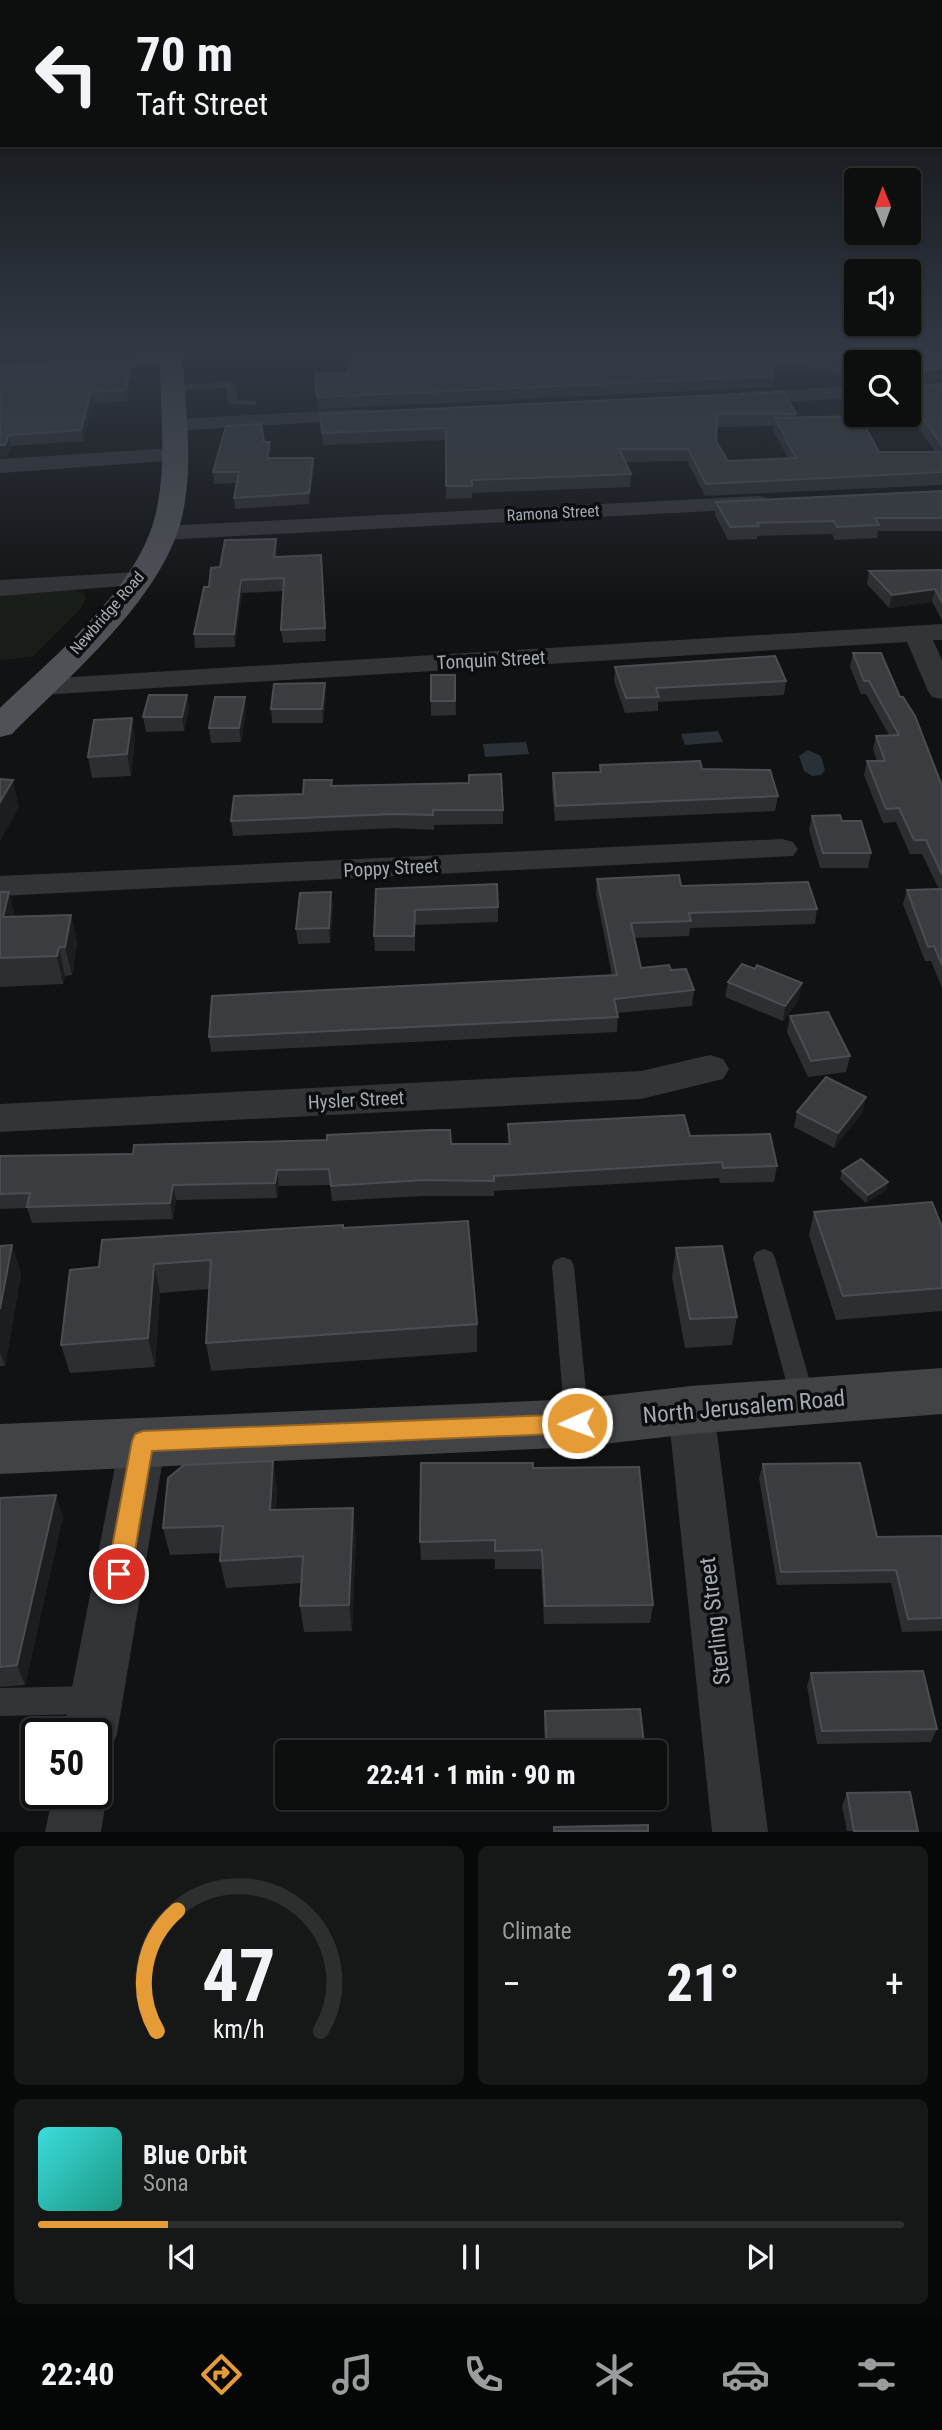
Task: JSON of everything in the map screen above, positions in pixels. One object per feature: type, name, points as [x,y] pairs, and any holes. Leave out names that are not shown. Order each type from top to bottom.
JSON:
[{"type":"main road","name":"Newbridge Road","points":[[0,727],[138,579],[164,533],[171,496],[172,435]]},
{"type":"main road","name":"North Jerusalem Road","points":[[0,1449],[577,1423],[691,1410],[805,1406],[942,1391]]},
{"type":"street","points":[[0,466],[173,455]]},
{"type":"street","name":"Ramona Street","points":[[164,533],[775,502]]},
{"type":"street","points":[[0,588],[138,579]]},
{"type":"street","points":[[929,633],[942,691]]},
{"type":"street","name":"Tonquin Street","points":[[40,687],[929,633]]},
{"type":"street","name":"Poppy Street","points":[[0,886],[782,849]]},
{"type":"street","name":"Hysler Street","points":[[0,1118],[641,1085],[710,1069]]},
{"type":"street","name":"Sterling Street","points":[[691,1410],[740,1832]]},
{"type":"street","points":[[93,1717],[143,1441]]},
{"type":"street","points":[[73,1832],[77,1809]]},
{"type":"lane","points":[[764,1258],[805,1406]]},
{"type":"lane","points":[[564,1266],[577,1423]]},
{"type":"lane","points":[[0,1702],[93,1717]]},
{"type":"shaded area","points":[[73,590],[83,593],[86,599],[81,608],[32,657],[0,660],[0,595]]},
{"type":"shaded area","points":[[718,731],[723,742],[685,745],[681,734]]},
{"type":"shaded area","points":[[526,742],[529,754],[485,757],[483,744]]},
{"type":"shaded area","points":[[808,750],[821,756],[825,770],[821,775],[812,776],[804,771],[799,756]]},
{"type":"building","points":[[0,435],[9,435],[5,445],[0,445]]},
{"type":"building","points":[[223,435],[263,435],[264,442],[270,442],[267,458],[313,458],[309,493],[234,498],[239,472],[213,472]]},
{"type":"building","points":[[446,435],[716,435],[716,441],[728,461],[796,458],[784,435],[870,435],[879,452],[942,452],[942,472],[706,484],[688,449],[619,449],[631,474],[472,480],[472,486],[446,486]]},
{"type":"building","points":[[935,435],[942,435],[942,446]]},
{"type":"building","points":[[942,491],[942,518],[875,518],[879,525],[837,527],[834,521],[757,523],[759,526],[730,527],[716,502]]},
{"type":"building","points":[[276,539],[274,557],[321,555],[325,628],[281,630],[284,578],[241,580],[234,634],[194,634],[204,587],[209,587],[211,568],[220,567],[225,540]]},
{"type":"building","points":[[942,570],[942,602],[935,589],[892,595],[869,571]]},
{"type":"building","points":[[853,653],[881,653],[900,697],[903,697],[915,716],[942,786],[942,874],[926,840],[914,840],[899,808],[886,809],[867,761],[885,761],[876,736],[899,735],[869,681],[864,681]]},
{"type":"building","points":[[775,656],[786,681],[656,688],[659,697],[626,698],[615,667]]},
{"type":"building","points":[[431,675],[455,675],[455,701],[431,701]]},
{"type":"building","points":[[325,683],[322,709],[271,709],[274,684]]},
{"type":"building","points":[[149,695],[187,695],[182,717],[143,717]]},
{"type":"building","points":[[215,697],[245,697],[239,728],[209,728]]},
{"type":"building","points":[[132,718],[127,754],[88,757],[94,720]]},
{"type":"building","points":[[700,761],[702,769],[770,770],[778,796],[556,806],[553,773],[601,772],[600,765]]},
{"type":"building","points":[[501,774],[503,810],[433,810],[433,815],[393,814],[231,821],[234,796],[303,794],[304,780],[332,780],[331,786],[469,783],[469,775]]},
{"type":"building","points":[[0,779],[13,780],[0,802]]},
{"type":"building","points":[[840,815],[842,821],[861,821],[871,853],[823,853],[812,816]]},
{"type":"building","points":[[679,875],[681,886],[808,882],[817,909],[689,913],[691,921],[631,923],[641,968],[669,965],[671,970],[686,969],[694,990],[614,999],[618,1017],[209,1037],[212,996],[617,975],[597,879]]},
{"type":"building","points":[[497,884],[498,907],[415,910],[414,936],[374,936],[376,889]]},
{"type":"building","points":[[942,889],[942,965],[934,946],[928,947],[907,890]]},
{"type":"building","points":[[0,892],[9,892],[3,917],[71,915],[65,947],[59,947],[57,956],[0,958]]},
{"type":"building","points":[[331,892],[329,928],[296,929],[300,893]]},
{"type":"building","points":[[742,964],[755,969],[757,965],[802,983],[785,1006],[728,982]]},
{"type":"building","points":[[828,1012],[850,1056],[811,1061],[790,1016]]},
{"type":"building","points":[[826,1077],[866,1097],[838,1133],[797,1112]]},
{"type":"building","points":[[684,1115],[690,1136],[770,1134],[777,1166],[723,1168],[722,1162],[494,1176],[494,1181],[423,1180],[331,1186],[329,1169],[277,1170],[275,1183],[173,1185],[170,1203],[27,1207],[30,1193],[0,1194],[0,1156],[133,1154],[134,1145],[327,1140],[327,1135],[430,1130],[450,1130],[451,1144],[510,1144],[508,1124]]},
{"type":"building","points":[[861,1159],[888,1182],[868,1195],[842,1171]]},
{"type":"building","points":[[932,1202],[942,1227],[942,1288],[843,1296],[814,1212]]},
{"type":"building","points":[[468,1221],[477,1324],[206,1343],[211,1260],[154,1264],[148,1338],[61,1345],[70,1270],[99,1267],[102,1240],[343,1225],[343,1228]]},
{"type":"building","points":[[12,1245],[0,1309],[0,1246]]},
{"type":"building","points":[[722,1246],[737,1317],[690,1319],[676,1248]]},
{"type":"building","points":[[273,1461],[270,1510],[353,1508],[349,1605],[300,1606],[303,1556],[220,1561],[223,1526],[163,1528],[168,1478],[184,1465]]},
{"type":"building","points":[[421,1463],[533,1463],[533,1468],[639,1467],[653,1605],[545,1606],[542,1550],[495,1551],[495,1540],[420,1542]]},
{"type":"building","points":[[860,1463],[877,1537],[942,1536],[942,1618],[908,1619],[896,1570],[781,1572],[763,1464]]},
{"type":"building","points":[[56,1495],[17,1665],[0,1667],[0,1498]]},
{"type":"building","points":[[923,1671],[937,1729],[822,1731],[811,1673]]},
{"type":"building","points":[[640,1709],[644,1740],[546,1740],[545,1711]]},
{"type":"building","points":[[910,1792],[918,1831],[854,1831],[847,1793]]},
{"type":"building","points":[[648,1825],[648,1831],[554,1831],[554,1827]]},
{"type":"route","points":[[119,1574],[143,1441],[577,1423]]}]
